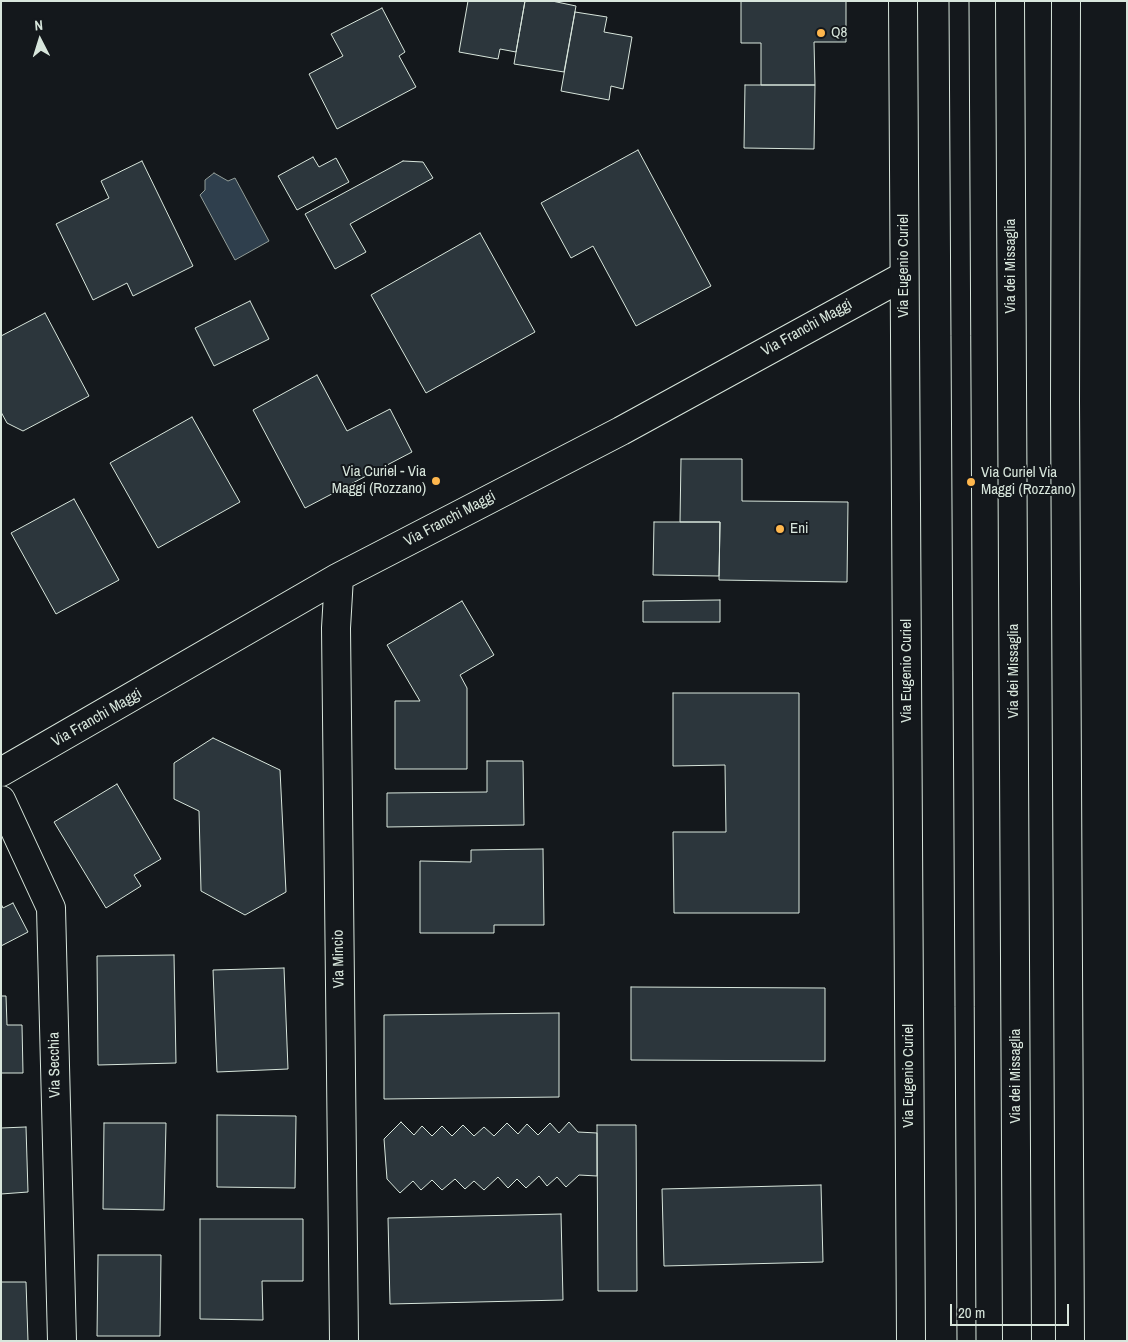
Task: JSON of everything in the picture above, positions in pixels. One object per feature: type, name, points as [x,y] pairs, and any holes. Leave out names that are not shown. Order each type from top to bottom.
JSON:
[{"type":"street","name":"Via Eugenio Curiel","points":[[903,1],[911,1341]]},
{"type":"street","name":"Via dei Missaglia","points":[[1010,1],[1017,1341]]},
{"type":"street","points":[[1066,1],[1065,401],[1070,1341]]},
{"type":"street","name":"Via Franchi Maggi","points":[[1,772],[339,577],[621,431],[904,276]]},
{"type":"street","name":"Via Mincio","points":[[339,577],[336,648],[344,1341]]},
{"type":"street","name":"Via Secchia","points":[[1,800],[51,908],[62,1341]]},
{"type":"water","points":[[214,173],[228,181],[235,178],[269,241],[235,260],[200,195],[205,190],[205,180]]},
{"type":"building","points":[[468,1],[525,1],[516,52],[500,49],[498,59],[459,52]]},
{"type":"building","points":[[525,1],[552,1],[576,6],[564,72],[514,64]]},
{"type":"building","points":[[741,1],[846,1],[846,42],[814,42],[815,85],[761,85],[761,43],[741,43]]},
{"type":"building","points":[[382,8],[405,52],[399,56],[416,87],[337,129],[309,74],[343,56],[331,34]]},
{"type":"building","points":[[575,12],[607,17],[604,32],[632,37],[623,89],[611,86],[609,100],[561,91]]},
{"type":"building","points":[[745,85],[815,85],[814,149],[744,148]]},
{"type":"building","points":[[638,150],[711,286],[636,326],[593,246],[571,258],[541,203]]},
{"type":"building","points":[[313,157],[319,167],[336,158],[349,182],[297,210],[278,176]]},
{"type":"building","points":[[142,161],[193,266],[133,296],[127,283],[93,300],[56,224],[109,198],[101,181]]},
{"type":"building","points":[[403,161],[423,162],[433,178],[350,224],[366,252],[335,269],[305,214]]},
{"type":"building","points":[[480,233],[535,332],[426,393],[371,295]]},
{"type":"building","points":[[250,301],[269,339],[214,366],[195,328]]},
{"type":"building","points":[[45,313],[89,396],[23,431],[7,423],[1,412],[1,336]]},
{"type":"building","points":[[317,375],[347,431],[390,409],[412,452],[305,508],[253,410]]},
{"type":"building","points":[[192,417],[240,502],[158,548],[110,463]]},
{"type":"building","points":[[681,459],[742,459],[742,501],[848,502],[847,582],[719,580],[720,522],[680,522]]},
{"type":"building","points":[[74,499],[119,580],[56,614],[11,533]]},
{"type":"building","points":[[654,522],[720,522],[719,576],[653,575]]},
{"type":"building","points":[[720,600],[720,622],[643,622],[643,601]]},
{"type":"building","points":[[462,601],[494,655],[460,675],[467,688],[467,769],[395,769],[395,701],[420,701],[387,645]]},
{"type":"building","points":[[673,693],[799,693],[799,913],[674,913],[673,832],[726,832],[725,765],[673,766]]},
{"type":"building","points":[[213,738],[280,770],[286,892],[245,915],[201,891],[199,811],[174,799],[174,763]]},
{"type":"building","points":[[487,761],[523,761],[524,825],[387,827],[387,793],[487,792]]},
{"type":"building","points":[[117,784],[161,859],[134,875],[141,886],[106,908],[54,822]]},
{"type":"building","points":[[543,849],[544,925],[494,925],[494,933],[420,933],[420,861],[471,862],[471,850]]},
{"type":"building","points":[[13,903],[28,932],[1,946],[1,904],[3,908]]},
{"type":"building","points":[[174,955],[176,1063],[98,1065],[97,956]]},
{"type":"building","points":[[284,968],[288,1069],[217,1072],[213,970]]},
{"type":"building","points":[[631,987],[825,988],[825,1061],[631,1060]]},
{"type":"building","points":[[1,996],[6,996],[7,1025],[22,1025],[23,1073],[1,1073]]},
{"type":"building","points":[[559,1013],[559,1097],[384,1099],[384,1015]]},
{"type":"building","points":[[217,1115],[296,1116],[295,1188],[217,1187]]},
{"type":"building","points":[[401,1122],[414,1135],[422,1126],[432,1136],[442,1126],[452,1136],[463,1125],[474,1136],[484,1127],[494,1136],[507,1123],[518,1134],[527,1124],[538,1135],[550,1123],[559,1133],[569,1122],[578,1132],[597,1133],[597,1176],[579,1175],[566,1187],[557,1177],[547,1186],[539,1176],[526,1188],[517,1179],[508,1188],[498,1177],[484,1190],[474,1181],[465,1189],[455,1179],[442,1190],[432,1180],[421,1190],[413,1181],[400,1193],[387,1179],[384,1139]]},
{"type":"building","points":[[104,1123],[166,1123],[164,1210],[103,1209]]},
{"type":"building","points":[[597,1125],[636,1125],[637,1291],[598,1291]]},
{"type":"building","points":[[26,1127],[28,1192],[1,1194],[1,1128]]},
{"type":"building","points":[[821,1185],[823,1262],[664,1266],[662,1189]]},
{"type":"building","points":[[561,1214],[563,1300],[390,1304],[388,1218]]},
{"type":"building","points":[[200,1219],[303,1219],[303,1281],[262,1281],[263,1320],[200,1319]]},
{"type":"building","points":[[98,1255],[161,1255],[160,1336],[97,1336]]},
{"type":"building","points":[[1,1282],[26,1282],[28,1341],[1,1341]]},
{"type":"tram line","points":[[949,1],[957,1341]]},
{"type":"tram line","points":[[969,1],[976,1341]]},
{"type":"place","name":"Q8","points":[[821,33]]},
{"type":"place","name":"Via Curiel - Via Maggi (Rozzano)","points":[[436,481]]},
{"type":"place","name":"Via Curiel Via Maggi (Rozzano)","points":[[971,482]]},
{"type":"place","name":"Eni","points":[[780,529]]}]
